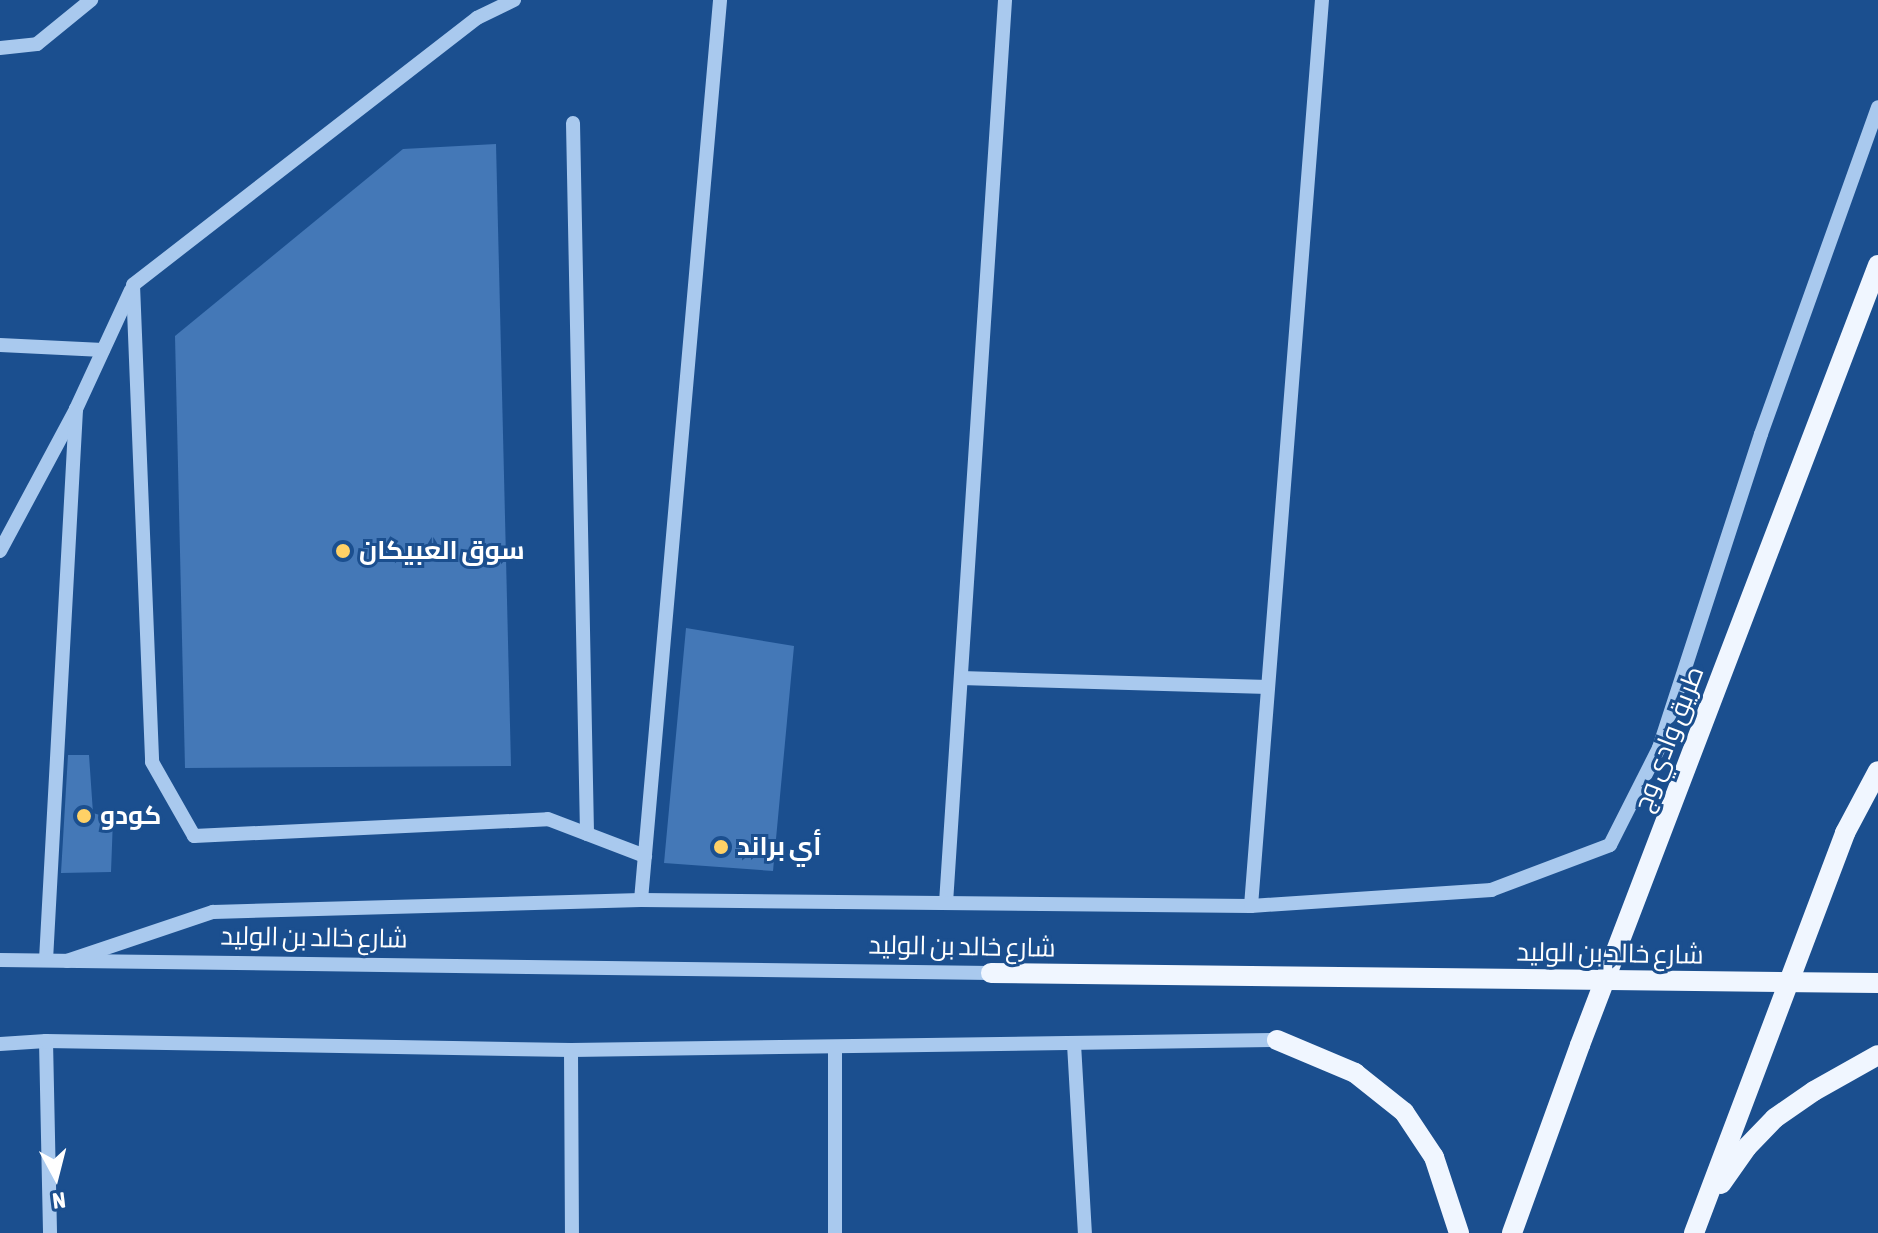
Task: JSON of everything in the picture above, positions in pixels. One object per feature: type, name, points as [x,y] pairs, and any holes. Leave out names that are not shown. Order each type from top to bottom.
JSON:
[{"type":"main road","name":"طريق وادي وج","points":[[1512,1233],[1585,1030],[1878,265]]},
{"type":"main road","points":[[1694,1233],[1845,833],[1878,771]]},
{"type":"main road","name":"شارع خالد بن الوليد","points":[[991,973],[1878,983]]},
{"type":"main road","points":[[1277,1040],[1355,1073],[1404,1112],[1434,1157],[1459,1233]]},
{"type":"main road","points":[[1694,1233],[1707,1203],[1739,1158],[1775,1118],[1814,1091],[1878,1055]]},
{"type":"street","points":[[0,48],[37,44],[91,0]]},
{"type":"street","points":[[0,551],[76,409],[133,285],[477,18],[496,4],[514,0]]},
{"type":"street","points":[[641,900],[720,0]]},
{"type":"street","points":[[946,903],[1005,0]]},
{"type":"street","points":[[1251,906],[1322,0]]},
{"type":"street","points":[[67,961],[213,912],[641,900],[1251,906],[1491,890],[1610,845],[1659,748],[1761,434],[1878,107]]},
{"type":"street","points":[[573,123],[587,834]]},
{"type":"street","points":[[133,285],[152,762],[194,836],[548,819],[645,856]]},
{"type":"street","points":[[0,345],[103,350]]},
{"type":"street","points":[[46,960],[76,409]]},
{"type":"street","points":[[961,678],[1268,687]]},
{"type":"street","name":"شارع خالد بن الوليد","points":[[0,960],[991,973]]},
{"type":"street","points":[[0,1044],[46,1041],[571,1050],[835,1049],[1277,1040]]},
{"type":"street","points":[[46,1041],[50,1233]]},
{"type":"street","points":[[1074,1044],[1085,1233]]},
{"type":"street","points":[[835,1049],[835,1233]]},
{"type":"street","points":[[571,1050],[572,1233]]},
{"type":"building","name":"سوق العبيكان","points":[[496,144],[511,766],[185,768],[175,336],[403,149]]},
{"type":"building","points":[[686,628],[794,646],[773,871],[664,863]]},
{"type":"building","name":"كودو","points":[[68,755],[89,755],[93,813],[113,819],[111,872],[61,873]]},
{"type":"place","name":"سوق العبيكان","points":[[343,551]]},
{"type":"place","name":"كودو","points":[[84,816]]},
{"type":"place","name":"أي براند","points":[[721,847]]}]
